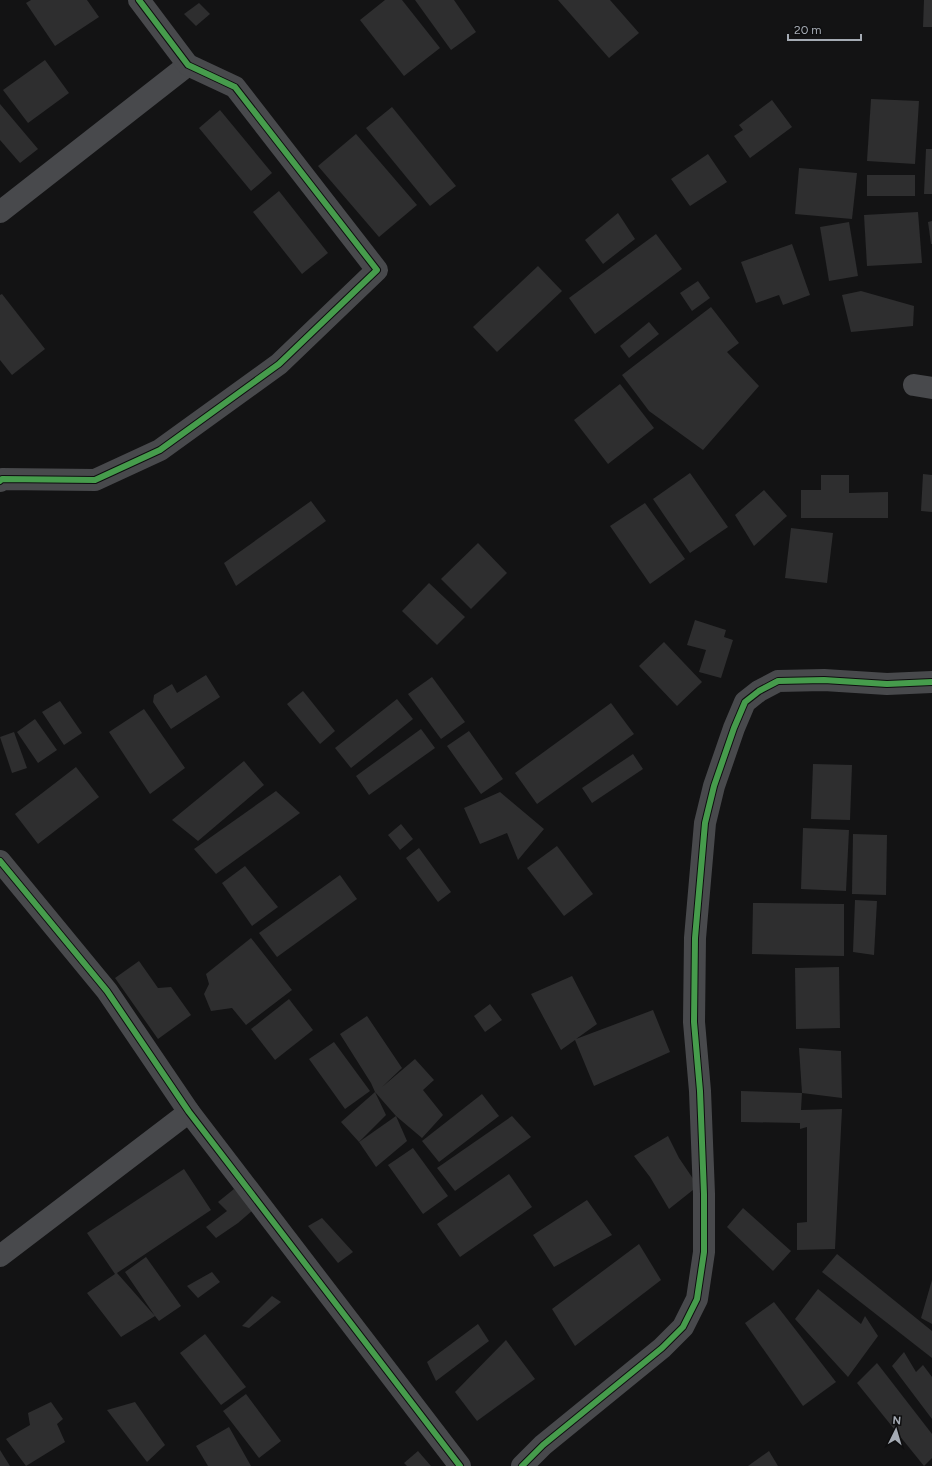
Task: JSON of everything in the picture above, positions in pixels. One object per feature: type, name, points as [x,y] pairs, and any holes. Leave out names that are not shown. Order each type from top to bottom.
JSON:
[{"type":"street","points":[[0,481],[2,479],[95,480],[160,450],[279,364],[376,270],[236,87],[188,66],[139,0]]},
{"type":"street","points":[[0,212],[188,66]]},
{"type":"street","points":[[522,1466],[543,1445],[662,1348],[683,1327],[696,1299],[704,1252],[704,1194],[700,1091],[694,1022],[696,923],[705,824],[716,779],[745,702],[759,691],[778,681],[824,680],[887,684],[932,682]]},
{"type":"street","points":[[0,861],[106,991],[189,1112],[460,1466]]},
{"type":"street","points":[[0,1256],[189,1112]]},
{"type":"building","points":[[31,0],[87,0],[99,17],[55,46],[26,3]]},
{"type":"building","points":[[385,0],[402,0],[440,48],[404,76],[360,20]]},
{"type":"building","points":[[415,0],[454,0],[476,32],[451,50]]},
{"type":"building","points":[[558,0],[610,0],[639,33],[609,58]]},
{"type":"building","points":[[924,0],[932,0],[932,27],[923,27]]},
{"type":"building","points":[[199,3],[210,14],[196,26],[184,14]]},
{"type":"building","points":[[45,60],[69,93],[28,123],[3,90]]},
{"type":"building","points":[[871,99],[919,101],[915,164],[867,161]]},
{"type":"building","points":[[772,100],[792,127],[750,158],[734,136],[743,130],[739,125]]},
{"type":"building","points":[[0,104],[38,149],[20,163],[0,140]]},
{"type":"building","points":[[392,107],[456,186],[430,206],[366,128]]},
{"type":"building","points":[[220,110],[272,173],[251,191],[199,128]]},
{"type":"building","points":[[356,134],[417,205],[379,237],[318,166]]},
{"type":"building","points":[[926,149],[932,149],[932,194],[924,194]]},
{"type":"building","points":[[708,154],[727,182],[690,206],[671,179]]},
{"type":"building","points":[[799,168],[857,173],[852,219],[795,214]]},
{"type":"building","points":[[867,175],[915,175],[915,196],[867,196]]},
{"type":"building","points":[[279,191],[328,253],[302,274],[253,212]]},
{"type":"building","points":[[918,212],[922,263],[867,266],[864,215]]},
{"type":"building","points":[[618,213],[635,239],[603,264],[585,240]]},
{"type":"building","points":[[932,221],[932,244],[931,244],[928,222]]},
{"type":"building","points":[[849,222],[858,276],[829,281],[820,227]]},
{"type":"building","points":[[656,234],[682,269],[595,334],[569,298]]},
{"type":"building","points":[[792,244],[810,295],[783,305],[779,295],[756,303],[741,262]]},
{"type":"building","points":[[538,266],[562,291],[497,352],[473,327]]},
{"type":"building","points":[[698,281],[710,298],[692,311],[680,293]]},
{"type":"building","points":[[861,291],[914,306],[913,326],[851,332],[842,295]]},
{"type":"building","points":[[2,294],[45,349],[12,375],[0,360],[0,295]]},
{"type":"building","points":[[711,307],[739,343],[727,352],[759,386],[703,450],[649,411],[622,375]]},
{"type":"building","points":[[649,322],[659,334],[629,358],[620,346]]},
{"type":"building","points":[[620,384],[654,428],[608,464],[574,420]]},
{"type":"building","points":[[690,473],[728,527],[690,553],[653,499]]},
{"type":"building","points":[[923,474],[932,475],[932,512],[921,511]]},
{"type":"building","points":[[821,475],[849,475],[849,493],[888,492],[888,518],[801,518],[801,490],[821,490]]},
{"type":"building","points":[[764,490],[787,516],[754,546],[735,515]]},
{"type":"building","points":[[311,501],[326,521],[236,586],[224,563]]},
{"type":"building","points":[[645,503],[685,559],[650,584],[610,526]]},
{"type":"building","points":[[791,528],[833,533],[827,583],[785,578]]},
{"type":"building","points":[[478,543],[507,573],[471,609],[441,579]]},
{"type":"building","points":[[429,583],[465,617],[437,645],[402,611]]},
{"type":"building","points":[[695,620],[726,630],[724,637],[733,640],[721,678],[699,672],[706,650],[687,645]]},
{"type":"building","points":[[664,642],[702,682],[677,706],[639,666]]},
{"type":"building","points":[[206,675],[220,697],[171,729],[153,702],[154,695],[172,684],[177,693]]},
{"type":"building","points":[[432,677],[465,722],[441,739],[408,694]]},
{"type":"building","points":[[303,691],[335,731],[320,744],[287,704]]},
{"type":"building","points":[[397,699],[413,719],[351,768],[335,748]]},
{"type":"building","points":[[60,701],[82,733],[64,745],[42,712]]},
{"type":"building","points":[[611,703],[634,734],[537,804],[515,773]]},
{"type":"building","points":[[144,709],[185,768],[150,794],[109,732]]},
{"type":"building","points":[[35,719],[57,750],[38,763],[17,732]]},
{"type":"building","points":[[421,729],[435,748],[369,795],[356,776]]},
{"type":"building","points":[[469,731],[503,779],[481,794],[447,746]]},
{"type":"building","points":[[14,732],[27,768],[12,773],[0,737]]},
{"type":"building","points":[[633,754],[643,769],[592,803],[582,788]]},
{"type":"building","points":[[244,761],[264,785],[198,841],[172,820]]},
{"type":"building","points":[[813,764],[852,765],[850,820],[811,819]]},
{"type":"building","points":[[76,767],[99,797],[38,844],[15,814]]},
{"type":"building","points":[[276,791],[300,813],[216,874],[194,849]]},
{"type":"building","points":[[500,792],[544,829],[518,860],[507,833],[480,844],[464,808]]},
{"type":"building","points":[[401,824],[413,839],[400,850],[388,835]]},
{"type":"building","points":[[803,828],[849,830],[846,891],[801,889]]},
{"type":"building","points":[[853,834],[887,835],[886,895],[852,894]]},
{"type":"building","points":[[557,846],[593,894],[564,916],[527,868]]},
{"type":"building","points":[[419,848],[451,892],[438,902],[406,858]]},
{"type":"building","points":[[245,866],[278,907],[252,926],[222,883]]},
{"type":"building","points":[[340,875],[357,899],[277,957],[259,933]]},
{"type":"building","points":[[855,900],[877,901],[874,955],[853,952]]},
{"type":"building","points":[[753,903],[844,904],[844,956],[752,954]]},
{"type":"building","points":[[251,938],[292,990],[246,1025],[232,1008],[211,1011],[204,994],[209,984],[206,974]]},
{"type":"building","points":[[139,961],[158,988],[171,987],[191,1015],[158,1039],[115,978]]},
{"type":"building","points":[[839,967],[840,1028],[796,1029],[795,968]]},
{"type":"building","points":[[572,976],[597,1024],[576,1039],[653,1010],[670,1052],[594,1086],[575,1040],[561,1050],[531,994]]},
{"type":"building","points":[[289,999],[313,1030],[275,1060],[251,1029]]},
{"type":"building","points":[[490,1004],[502,1020],[485,1032],[474,1016]]},
{"type":"building","points":[[367,1016],[402,1068],[382,1087],[415,1059],[434,1080],[423,1090],[443,1115],[422,1138],[396,1116],[375,1092],[371,1083],[340,1034]]},
{"type":"building","points":[[334,1042],[370,1091],[345,1109],[309,1059]]},
{"type":"building","points":[[799,1048],[841,1051],[842,1098],[802,1093]]},
{"type":"building","points":[[741,1091],[802,1093],[801,1110],[842,1109],[835,1249],[797,1250],[797,1223],[807,1222],[807,1127],[800,1129],[800,1123],[741,1122]]},
{"type":"building","points":[[375,1092],[386,1115],[359,1142],[341,1122]]},
{"type":"building","points":[[482,1094],[499,1116],[439,1162],[422,1141]]},
{"type":"building","points":[[396,1116],[407,1141],[376,1167],[359,1142]]},
{"type":"building","points":[[512,1116],[531,1137],[455,1191],[437,1168]]},
{"type":"building","points":[[668,1136],[679,1158],[698,1186],[669,1209],[650,1177],[634,1156]]},
{"type":"building","points":[[413,1148],[448,1196],[423,1214],[388,1165]]},
{"type":"building","points":[[184,1169],[211,1210],[117,1273],[155,1316],[121,1337],[87,1293],[115,1274],[87,1233]]},
{"type":"building","points":[[509,1174],[532,1207],[460,1257],[437,1224]]},
{"type":"building","points":[[234,1189],[253,1210],[238,1223],[216,1238],[206,1227],[227,1211],[218,1202]]},
{"type":"building","points":[[587,1200],[612,1235],[554,1267],[533,1235]]},
{"type":"building","points":[[743,1208],[791,1251],[773,1271],[727,1227]]},
{"type":"building","points":[[322,1218],[353,1252],[338,1263],[308,1226]]},
{"type":"building","points":[[639,1244],[661,1280],[575,1346],[552,1309]]},
{"type":"building","points":[[837,1254],[932,1331],[932,1358],[822,1272]]},
{"type":"building","points":[[146,1257],[181,1306],[159,1321],[125,1272]]},
{"type":"building","points":[[212,1272],[220,1282],[198,1298],[187,1286]]},
{"type":"building","points":[[932,1280],[932,1324],[921,1318]]},
{"type":"building","points":[[818,1289],[861,1324],[865,1316],[878,1336],[848,1377],[795,1319]]},
{"type":"building","points":[[272,1296],[281,1302],[249,1328],[242,1326]]},
{"type":"building","points":[[774,1302],[836,1382],[803,1406],[745,1323]]},
{"type":"building","points":[[478,1324],[489,1341],[436,1381],[427,1362]]},
{"type":"building","points":[[205,1334],[246,1387],[221,1405],[180,1353]]},
{"type":"building","points":[[506,1340],[535,1379],[477,1421],[455,1392]]},
{"type":"building","points":[[904,1352],[916,1372],[923,1365],[932,1377],[932,1419],[892,1366]]},
{"type":"building","points":[[877,1363],[932,1434],[932,1458],[924,1466],[857,1383]]},
{"type":"building","points":[[246,1394],[281,1441],[259,1458],[223,1411]]},
{"type":"building","points":[[51,1402],[63,1419],[57,1424],[65,1442],[26,1466],[6,1439],[30,1425],[28,1413]]},
{"type":"building","points":[[135,1402],[165,1445],[147,1462],[107,1410]]},
{"type":"building","points":[[229,1427],[251,1466],[208,1466],[196,1446]]},
{"type":"building","points":[[0,1450],[10,1466],[0,1466]]},
{"type":"building","points":[[418,1451],[431,1466],[407,1466],[404,1463]]},
{"type":"building","points":[[769,1451],[778,1466],[748,1466]]},
{"type":"cycle path","points":[[0,481],[2,479],[95,480],[160,450],[279,364],[377,270],[235,87],[188,65],[139,0]]},
{"type":"cycle path","points":[[522,1466],[543,1445],[662,1348],[683,1327],[697,1299],[704,1252],[704,1194],[700,1091],[694,1022],[695,938],[705,823],[714,786],[734,728],[745,702],[759,691],[778,681],[824,680],[887,684],[932,682]]},
{"type":"cycle path","points":[[0,861],[107,991],[189,1112],[460,1466]]}]
